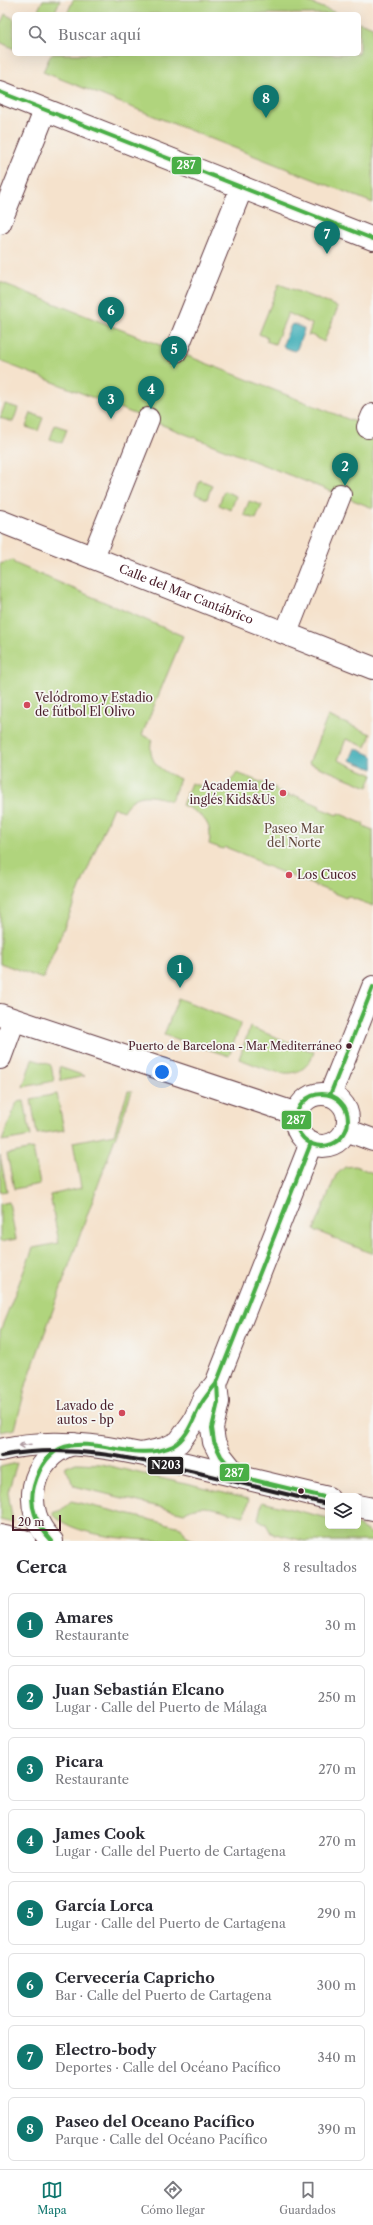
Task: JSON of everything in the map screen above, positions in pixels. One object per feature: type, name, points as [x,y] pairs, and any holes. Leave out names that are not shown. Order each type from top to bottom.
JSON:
[{"type":"street","points":[[0,92],[373,240]]},
{"type":"street","points":[[0,223],[45,111]]},
{"type":"street","points":[[176,351],[242,187]]},
{"type":"street","points":[[93,557],[148,419]]},
{"type":"street","points":[[286,633],[340,495]]},
{"type":"street","name":"Calle del Mar Cantábrico","points":[[0,521],[373,668]]},
{"type":"street","points":[[330,1095],[373,988]]},
{"type":"street","points":[[0,1058],[7,1017],[297,1114]]},
{"type":"street","points":[[330,1095],[339,1100],[344,1106],[348,1122],[346,1130],[336,1142],[320,1146],[311,1143],[303,1137],[299,1130],[297,1114],[300,1106],[313,1096],[330,1095]]},
{"type":"street","points":[[346,1130],[373,1140]]},
{"type":"street","points":[[141,1454],[164,1449],[179,1442],[194,1421],[204,1398],[216,1384],[311,1143]]},
{"type":"street","points":[[216,1384],[218,1402],[212,1428],[214,1442],[221,1456],[237,1476]]},
{"type":"street","points":[[52,1541],[39,1525],[34,1514],[32,1491],[40,1469],[56,1452],[78,1443]]},
{"type":"street","points":[[0,1450],[24,1444],[78,1443],[141,1454],[325,1497]]},
{"type":"street","points":[[361,1507],[373,1509]]},
{"type":"street","points":[[0,1536],[24,1541]]},
{"type":"green space","points":[[43,0],[60,0],[55,12],[37,12]]},
{"type":"green space","points":[[73,0],[303,0],[334,12],[68,12]]},
{"type":"green space","points":[[5,14],[12,18],[12,48],[0,42],[0,25]]},
{"type":"green space","points":[[361,23],[373,27],[373,203],[43,72],[50,56],[361,56]]},
{"type":"green space","points":[[0,282],[373,429],[373,508],[0,361]]},
{"type":"green space","points":[[279,284],[338,307],[324,342],[311,335],[308,336],[312,324],[288,313],[275,344],[266,341],[268,338],[259,334]]},
{"type":"green space","points":[[5,404],[18,408],[13,422],[0,418]]},
{"type":"green space","points":[[31,413],[43,418],[38,431],[26,427]]},
{"type":"green space","points":[[55,425],[67,429],[62,443],[50,439]]},
{"type":"green space","points":[[200,480],[212,485],[207,499],[195,494]]},
{"type":"green space","points":[[224,491],[236,496],[231,510],[219,505]]},
{"type":"green space","points":[[249,501],[262,505],[256,519],[244,515]]},
{"type":"green space","points":[[13,560],[14,563],[183,636],[142,735],[152,739],[151,754],[157,765],[167,773],[180,779],[171,801],[158,797],[145,796],[133,800],[123,811],[113,807],[43,979],[0,963],[0,564]]},
{"type":"green space","points":[[328,716],[371,734],[366,747],[346,739],[338,760],[373,775],[368,787],[309,763]]},
{"type":"green space","name":"Paseo Mar del Norte","points":[[237,773],[276,788],[275,790],[293,797],[294,795],[320,806],[319,808],[337,815],[338,813],[364,824],[363,826],[373,830],[373,906],[347,896],[346,898],[259,863],[260,861],[225,847],[223,849],[209,844],[209,830],[204,819],[195,811],[182,805],[191,783],[205,787],[217,788],[227,784]]},
{"type":"green space","points":[[178,998],[241,1023],[229,1056],[164,1035]]},
{"type":"green space","points":[[250,1027],[314,1052],[308,1063],[301,1070],[292,1073],[282,1073],[239,1059]]},
{"type":"green space","points":[[32,1059],[51,1065],[54,1081],[23,1087]]},
{"type":"green space","points":[[59,1067],[85,1076],[61,1081]]},
{"type":"green space","points":[[128,1091],[132,1091],[27,1382],[15,1429],[0,1432],[0,1331],[33,1248],[59,1243],[50,1195],[81,1188],[73,1142],[114,1134]]},
{"type":"green space","points":[[57,1094],[64,1130],[37,1134],[31,1099]]},
{"type":"green space","points":[[24,1101],[31,1136],[2,1141],[17,1102]]},
{"type":"green space","points":[[33,1149],[40,1184],[14,1189],[7,1154]]},
{"type":"green space","points":[[0,1155],[7,1191],[0,1192]]},
{"type":"green space","points":[[355,1166],[373,1173],[373,1254],[314,1230],[336,1175],[345,1167]]},
{"type":"green space","points":[[9,1202],[16,1239],[0,1242],[0,1204]]},
{"type":"green space","points":[[17,1463],[8,1492],[13,1523],[0,1520],[0,1467]]},
{"type":"green space","points":[[76,1463],[101,1464],[249,1499],[244,1516],[205,1507],[190,1509],[184,1513],[74,1486],[71,1477],[64,1468]]},
{"type":"green space","points":[[71,1501],[181,1527],[187,1537],[195,1541],[160,1541],[118,1538],[78,1529],[63,1522],[52,1513],[61,1510]]},
{"type":"green space","points":[[262,1502],[325,1517],[325,1529],[361,1529],[361,1527],[373,1535],[373,1541],[305,1541],[271,1533],[266,1524],[258,1519]]},
{"type":"water","points":[[293,324],[303,328],[304,330],[297,349],[294,351],[284,347],[283,344],[291,325]]},
{"type":"water","points":[[355,748],[373,756],[373,769],[350,760]]},
{"type":"transit line","name":"287","points":[[0,92],[373,239]]},
{"type":"transit line","name":"287","points":[[330,1095],[373,987]]},
{"type":"transit line","name":"287","points":[[322,1094],[332,1096],[340,1102],[346,1110],[348,1120],[346,1130],[340,1138],[332,1144],[322,1146],[312,1144],[304,1138],[298,1130],[296,1120],[298,1110],[304,1102],[312,1096],[322,1094]]},
{"type":"transit line","name":"287","points":[[52,1541],[42,1529],[33,1509],[32,1494],[44,1463],[58,1450],[74,1445],[93,1445],[133,1451],[154,1451],[173,1446],[183,1438],[187,1432],[201,1404],[216,1384],[311,1143]]},
{"type":"transit line","name":"287","points":[[217,1382],[218,1402],[212,1428],[214,1442],[221,1456],[237,1476],[325,1497]]},
{"type":"transit line","name":"N203","points":[[1,1456],[26,1452],[51,1451],[101,1454],[150,1462],[325,1504]]},
{"type":"place","name":"Paseo del Oceano Pacífico","points":[[266,118]]},
{"type":"place","name":"Electro-body","points":[[327,254]]},
{"type":"place","name":"Cervecería Capricho","points":[[111,330]]},
{"type":"place","name":"García Lorca","points":[[174,369]]},
{"type":"place","name":"James Cook","points":[[151,409]]},
{"type":"place","name":"Picara","points":[[111,419]]},
{"type":"place","name":"Juan Sebastián Elcano","points":[[345,486]]},
{"type":"place","name":"Velódromo y Estadio de fútbol El Olivo","points":[[27,705]]},
{"type":"place","name":"Academia de inglés Kids&Us","points":[[283,793]]},
{"type":"place","name":"Los Cucos","points":[[289,875]]},
{"type":"place","name":"Amares","points":[[180,988]]},
{"type":"place","name":"Puerto de Barcelona - Mar Mediterráneo","points":[[349,1046]]},
{"type":"place","name":"Lavado de autos - bp","points":[[122,1413]]}]
